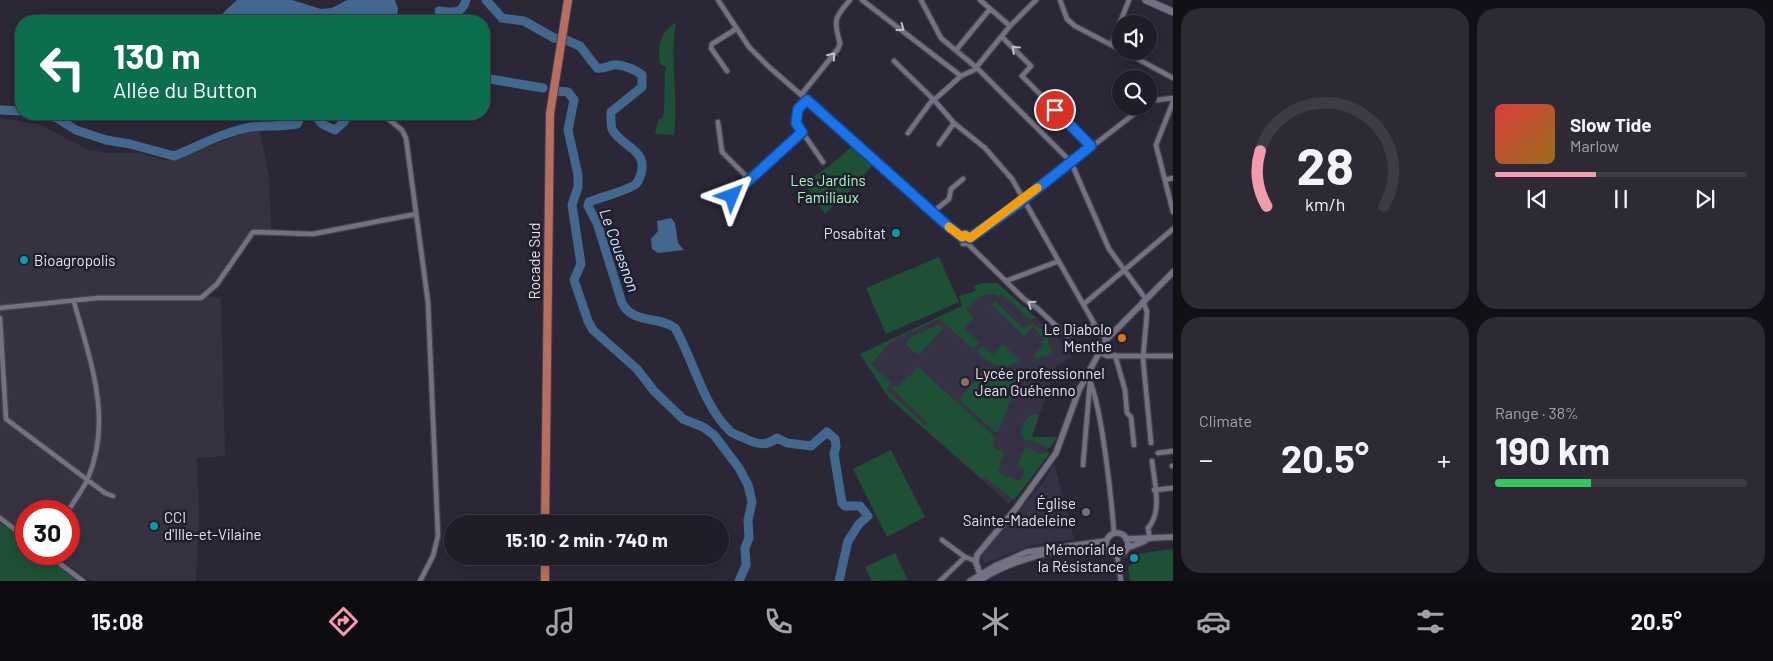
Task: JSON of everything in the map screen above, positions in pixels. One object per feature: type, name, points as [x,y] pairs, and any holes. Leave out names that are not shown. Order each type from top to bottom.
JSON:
[{"type":"main road","name":"Rocade Sud","points":[[546,515],[548,140],[552,87],[568,0]]},
{"type":"main road","points":[[1146,0],[1155,2],[1173,12]]},
{"type":"main road","points":[[545,565],[545,581]]},
{"type":"street","points":[[718,0],[736,29],[768,66],[934,211],[962,237],[963,244],[1133,115]]},
{"type":"street","points":[[801,94],[838,49],[840,43],[835,28],[836,16],[850,0]]},
{"type":"street","points":[[862,0],[961,76]]},
{"type":"street","points":[[921,0],[942,38],[977,68],[1071,162],[1109,249],[1144,299],[1147,312],[1144,355],[1150,443]]},
{"type":"street","points":[[980,0],[1010,26]]},
{"type":"street","points":[[908,133],[933,100],[961,76],[977,68],[1010,26],[1036,0]]},
{"type":"street","points":[[1060,0],[1067,18],[1075,26],[1111,45],[1130,0]]},
{"type":"street","points":[[956,50],[990,10]]},
{"type":"street","points":[[727,71],[712,48],[712,44],[736,29]]},
{"type":"street","points":[[1002,37],[1031,66],[1022,76],[1091,146]]},
{"type":"street","points":[[1139,60],[1173,78]]},
{"type":"street","points":[[894,61],[954,123],[985,148],[1012,179],[1025,198],[1095,325],[1106,340]]},
{"type":"street","points":[[807,100],[798,109],[796,123],[824,162]]},
{"type":"street","points":[[1157,101],[1173,100],[1156,146],[1173,212]]},
{"type":"street","points":[[390,120],[402,130],[406,138],[428,302],[438,536],[433,556],[420,581]]},
{"type":"street","points":[[718,122],[722,152],[750,179]]},
{"type":"street","points":[[939,144],[954,123]]},
{"type":"street","points":[[732,196],[802,132]]},
{"type":"street","points":[[1165,180],[1173,178]]},
{"type":"street","points":[[934,211],[949,199],[951,189],[963,179]]},
{"type":"street","points":[[0,308],[74,302],[98,298],[201,298],[217,284],[253,232],[313,234],[416,214]]},
{"type":"street","points":[[1084,304],[1173,229]]},
{"type":"street","points":[[962,237],[965,235],[1006,281],[1068,336],[1095,325]]},
{"type":"street","points":[[1006,281],[1059,261]]},
{"type":"street","points":[[980,578],[976,560],[978,552],[1011,514],[1056,453],[1086,374],[1098,352],[1106,340],[1144,299],[1173,272]]},
{"type":"street","points":[[74,302],[98,392],[98,443],[88,479],[75,500]]},
{"type":"street","points":[[0,318],[6,419],[105,493],[113,496]]},
{"type":"street","points":[[1098,352],[1107,356],[1173,356]]},
{"type":"street","points":[[1115,355],[1125,390],[1127,413],[1131,417],[1134,445]]},
{"type":"street","points":[[1086,374],[1099,413],[1114,534]]},
{"type":"street","points":[[1083,465],[1090,382]]},
{"type":"street","points":[[1158,453],[1173,451]]},
{"type":"street","points":[[1150,539],[1148,528],[1154,522],[1156,513],[1152,461]]},
{"type":"street","points":[[1154,490],[1173,488]]},
{"type":"street","points":[[0,518],[15,530]]},
{"type":"street","points":[[980,578],[1016,556],[1038,549],[1106,541],[1114,534],[1121,534],[1126,539],[1127,548]]},
{"type":"street","points":[[1126,539],[1173,537]]},
{"type":"street","points":[[1118,556],[1127,548],[1150,539]]},
{"type":"street","points":[[942,540],[965,557],[976,560]]},
{"type":"street","points":[[1106,541],[1108,551]]},
{"type":"street","points":[[970,581],[1034,556],[1085,550],[1108,551],[1118,556]]},
{"type":"street","points":[[1118,556],[1121,581]]},
{"type":"street","points":[[940,581],[965,557]]},
{"type":"street","points":[[61,565],[82,581]]},
{"type":"shaded area","points":[[0,118],[41,125],[87,149],[108,153],[139,153],[164,160],[174,159],[259,128],[269,176],[271,229],[249,229],[249,235],[207,297],[221,298],[225,456],[197,458],[199,518],[196,581],[91,581],[68,565],[80,565],[80,500],[15,500],[15,526],[0,516]]},
{"type":"shaded area","name":"Lycée professionnel Jean Guéhenno","points":[[1001,286],[1064,343],[1072,357],[1056,366],[1032,437],[1057,437],[1009,504],[889,398],[860,354],[962,306],[959,296]]},
{"type":"shaded area","points":[[1054,463],[1074,539],[1032,545],[985,563],[981,557],[983,553],[1044,481]]},
{"type":"green space","points":[[676,22],[673,50],[674,135],[655,134],[658,120],[663,117],[664,104],[666,67],[660,64],[660,45],[663,35]]},
{"type":"green space","name":"Les Jardins Familiaux","points":[[851,147],[872,166],[852,189],[825,214],[804,183],[832,164]]},
{"type":"green space","points":[[939,257],[959,302],[886,334],[866,288]]},
{"type":"green space","points":[[983,283],[997,283],[1036,318],[1031,319],[1022,316],[1023,313],[1002,294],[999,296],[994,294],[984,295],[976,299],[966,310],[974,318],[964,329],[979,343],[973,349],[939,319],[890,342],[871,364],[891,383],[886,389],[926,426],[928,423],[891,388],[894,386],[898,387],[909,375],[911,376],[917,366],[995,437],[992,447],[1004,452],[998,473],[1020,481],[1025,469],[1017,466],[1025,447],[1043,454],[1045,451],[1050,453],[1014,500],[984,477],[982,479],[889,398],[860,354],[962,306],[959,296],[976,291],[974,286]]},
{"type":"green space","points":[[995,301],[1023,328],[1030,324],[1040,328],[1049,337],[1048,344],[1053,352],[1051,355],[1035,359],[1034,355],[1043,345],[1043,338],[1033,327],[1024,336],[991,305]]},
{"type":"green space","points":[[937,325],[943,328],[918,356],[906,345],[909,338]]},
{"type":"green space","points":[[1003,344],[1020,361],[1008,366],[997,365],[977,352],[982,346],[993,355]]},
{"type":"green space","points":[[986,367],[1007,372],[1021,369],[1025,371],[1013,394],[998,432],[995,432],[959,399]]},
{"type":"green space","points":[[1034,414],[1039,415],[1032,437],[1057,437],[1050,448],[1027,439],[1025,441],[1023,438],[1023,426],[1027,418]]},
{"type":"green space","points":[[891,450],[925,517],[887,537],[853,469]]},
{"type":"green space","points":[[0,523],[15,534],[15,565],[56,565],[78,581],[0,581]]},
{"type":"green space","points":[[1173,549],[1173,581],[1130,581],[1128,567],[1139,560],[1136,554]]},
{"type":"green space","points":[[895,553],[908,580],[872,581],[865,567]]},
{"type":"water","points":[[237,0],[292,0],[321,9],[332,8],[347,0],[395,0],[398,9],[397,15],[222,15]]},
{"type":"water","points":[[671,218],[675,223],[678,243],[684,250],[658,253],[652,249],[651,239],[658,231],[657,221]]},
{"type":"waterway","name":"Le Couesnon","points":[[440,15],[439,11],[459,11],[466,0]]},
{"type":"waterway","name":"Le Couesnon","points":[[486,0],[502,18],[524,21],[554,38],[566,40],[580,46],[597,68],[621,65],[633,69],[642,75],[642,87],[611,112],[613,131],[641,159],[642,166],[639,179],[632,187],[589,202],[588,206],[597,223],[622,303],[632,314],[669,324],[675,328],[712,408],[720,420],[733,433],[762,444],[777,438],[787,443],[811,446],[827,432],[835,439],[834,454],[842,503],[845,506],[860,506],[868,516],[859,524],[848,541],[839,581]]},
{"type":"waterway","name":"Le Couesnon","points":[[490,79],[543,88]]},
{"type":"waterway","name":"Le Couesnon","points":[[557,91],[568,92],[574,100],[568,130],[578,175],[578,187],[572,205],[581,264],[574,280],[588,321],[593,330],[637,369],[654,391],[683,419],[703,427],[714,435],[739,468],[748,485],[752,502],[748,520],[749,538],[745,548],[746,565],[739,581]]},
{"type":"waterway","name":"Le Couesnon","points":[[0,110],[15,111]]},
{"type":"waterway","name":"Le Couesnon","points":[[60,120],[76,130],[106,140],[130,144],[174,156],[241,129],[257,126],[297,124],[299,120]]},
{"type":"waterway","name":"Le Couesnon","points":[[319,120],[322,124],[335,130],[345,120]]},
{"type":"slow traffic","points":[[949,227],[962,237],[968,235],[970,238],[1037,188]]},
{"type":"place","name":"Posabitat","points":[[896,233]]},
{"type":"place","name":"Bioagropolis","points":[[24,260]]},
{"type":"place","name":"Le Diabolo Menthe","points":[[1122,338]]},
{"type":"place","name":"Lycée professionnel Jean Guéhenno","points":[[965,382]]},
{"type":"place","name":"Église Sainte-Madeleine","points":[[1086,512]]},
{"type":"place","name":"CCI d'Ille-et-Vilaine","points":[[154,526]]},
{"type":"place","name":"Mémorial de la Résistance","points":[[1134,558]]},
{"type":"route","points":[[732,196],[802,132],[796,123],[798,109],[807,100],[902,182],[948,226],[962,237],[968,235],[970,238],[1018,204],[1091,146],[1055,110]]}]
